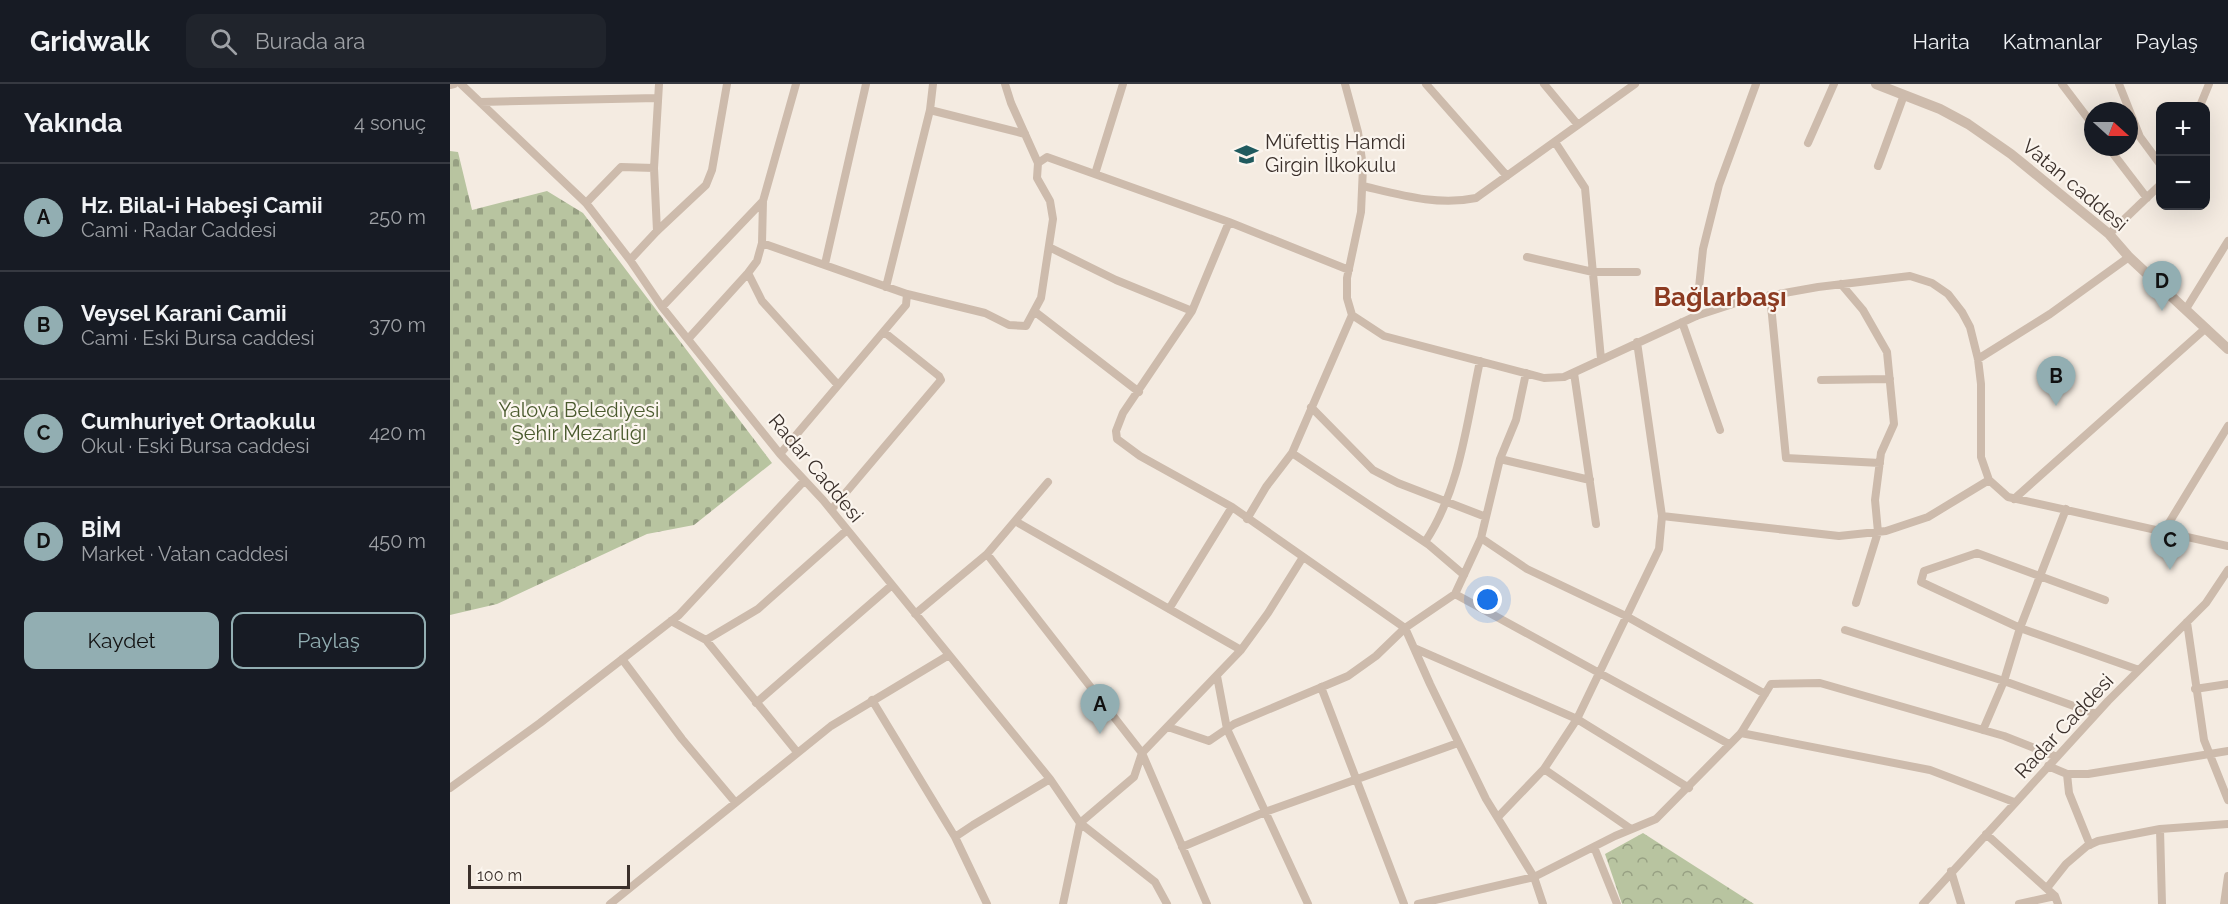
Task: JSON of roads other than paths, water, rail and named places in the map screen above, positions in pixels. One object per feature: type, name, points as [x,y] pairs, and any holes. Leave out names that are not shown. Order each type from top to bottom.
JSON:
[{"type":"street","name":"Radar Caddesi","points":[[461,84],[586,203],[630,260],[662,307],[780,454],[831,510],[1050,779],[1080,823],[1155,882],[1167,904]]},
{"type":"street","points":[[657,231],[654,168],[659,84]]},
{"type":"street","points":[[630,260],[706,185],[712,170],[727,84]]},
{"type":"street","points":[[688,338],[757,261],[762,243],[763,201],[796,84]]},
{"type":"street","points":[[825,264],[866,84]]},
{"type":"street","points":[[886,287],[930,110],[933,84]]},
{"type":"street","points":[[762,243],[907,294],[985,313],[1009,325],[1026,326],[1041,298],[1053,219],[1050,201],[1037,178],[1038,163],[1005,84]]},
{"type":"street","points":[[1095,174],[1123,84]]},
{"type":"street","points":[[1345,84],[1358,132],[1363,167],[1357,236],[1347,278],[1347,298],[1352,315],[1384,336],[1544,378],[1564,377],[1696,316],[1745,300],[1841,284],[1910,276],[1932,283],[1948,294],[1971,327],[1978,359],[1982,416],[1981,457],[1989,480],[2014,499],[2228,546]]},
{"type":"street","points":[[1426,84],[1507,176]]},
{"type":"street","points":[[1544,84],[1578,125]]},
{"type":"street","points":[[1363,186],[1432,200],[1456,202],[1476,198],[1635,84]]},
{"type":"street","points":[[1696,316],[1702,249],[1719,185],[1756,84]]},
{"type":"street","points":[[1809,143],[1834,84]]},
{"type":"street","name":"Vatan caddesi","points":[[1876,84],[1940,109],[1991,139],[2109,234],[2228,350]]},
{"type":"street","points":[[2062,84],[2084,113]]},
{"type":"street","points":[[2119,84],[2140,137],[2156,159]]},
{"type":"street","points":[[2202,102],[2209,84]]},
{"type":"street","points":[[1878,166],[1904,95]]},
{"type":"street","points":[[480,102],[657,98]]},
{"type":"street","points":[[930,110],[1025,134]]},
{"type":"street","points":[[1555,142],[1585,188],[1601,359]]},
{"type":"street","points":[[2115,156],[2147,198]]},
{"type":"street","points":[[1038,163],[1047,157],[1229,222],[1349,270]]},
{"type":"street","points":[[586,203],[621,167],[654,168]]},
{"type":"street","points":[[2109,234],[2156,189]]},
{"type":"street","points":[[662,307],[763,201]]},
{"type":"street","points":[[1229,222],[1192,311],[1123,413],[1116,431],[1117,439],[1149,462],[1232,507],[1405,628],[1486,799],[1534,877],[1543,904]]},
{"type":"street","points":[[2186,309],[2227,246]]},
{"type":"street","points":[[1049,247],[1116,279],[1192,311]]},
{"type":"street","points":[[1978,359],[2050,314],[2129,256]]},
{"type":"street","points":[[1527,257],[1593,272],[1637,272]]},
{"type":"street","points":[[748,273],[762,302],[838,386]]},
{"type":"street","points":[[1841,284],[1863,310],[1887,352],[1894,424],[1881,453],[1875,500],[1878,532],[1856,603]]},
{"type":"street","points":[[780,454],[906,305],[907,294]]},
{"type":"street","points":[[1770,296],[1786,458],[1880,464]]},
{"type":"street","points":[[1034,311],[1139,392]]},
{"type":"street","points":[[1247,519],[1266,487],[1292,453],[1352,315]]},
{"type":"street","points":[[1682,322],[1720,430]]},
{"type":"street","points":[[2014,499],[2206,328]]},
{"type":"street","points":[[831,510],[941,380],[884,332]]},
{"type":"street","points":[[1498,817],[1544,769],[1577,719],[1659,549],[1662,516],[1637,342]]},
{"type":"street","points":[[1425,542],[1438,523],[1446,501],[1462,448],[1480,361]]},
{"type":"street","points":[[1168,728],[1209,741],[1227,729],[1347,676],[1376,656],[1405,628],[1455,594],[1481,538],[1500,459],[1516,420],[1526,373]]},
{"type":"street","points":[[1574,373],[1596,524]]},
{"type":"street","points":[[1821,380],[1890,378]]},
{"type":"street","points":[[1311,407],[1373,470],[1398,483],[1486,516]]},
{"type":"street","points":[[2164,531],[2228,426]]},
{"type":"street","points":[[1292,453],[1425,542],[1464,574]]},
{"type":"street","points":[[1500,459],[1590,480]]},
{"type":"street","points":[[1662,516],[1839,536],[1878,532],[1928,517],[1989,480]]},
{"type":"street","points":[[450,789],[540,723],[671,621],[710,583],[804,481]]},
{"type":"street","points":[[915,614],[987,554],[1048,482]]},
{"type":"street","points":[[1169,609],[1232,507]]},
{"type":"street","points":[[1983,730],[2004,681],[2020,628],[2066,509]]},
{"type":"street","points":[[1015,521],[1241,650]]},
{"type":"street","points":[[706,640],[758,609],[847,530]]},
{"type":"street","points":[[1481,538],[1527,569],[1626,616],[1765,694]]},
{"type":"street","points":[[2105,600],[1977,553],[1924,570],[1921,582],[2020,628],[2139,670]]},
{"type":"street","points":[[987,554],[1142,753],[1207,904]]},
{"type":"street","points":[[1063,904],[1080,823],[1134,777],[1142,753],[1241,650],[1268,613],[1303,557]]},
{"type":"street","name":"Radar Caddesi","points":[[1923,904],[2096,714],[2206,603],[2228,570]]},
{"type":"street","points":[[756,703],[892,585]]},
{"type":"street","points":[[1455,594],[1729,744]]},
{"type":"street","points":[[671,621],[706,640],[797,752]]},
{"type":"street","points":[[2187,622],[2204,740],[2228,800]]},
{"type":"street","points":[[1845,630],[2004,681],[2096,714]]},
{"type":"street","points":[[1414,648],[1577,719],[1689,788]]},
{"type":"street","points":[[610,904],[831,726],[948,655]]},
{"type":"street","points":[[622,659],[682,739],[735,802]]},
{"type":"street","points":[[1217,676],[1227,729],[1308,904]]},
{"type":"street","points":[[1418,904],[1453,900],[1534,877],[1656,819],[1741,733],[1771,684],[1820,683],[1983,730],[2057,756]]},
{"type":"street","points":[[2195,689],[2228,684]]},
{"type":"street","points":[[1321,687],[1404,904]]},
{"type":"street","points":[[872,700],[955,837],[987,904]]},
{"type":"street","points":[[1741,733],[1930,770],[2014,802]]},
{"type":"street","points":[[1182,847],[1265,812],[1458,742]]},
{"type":"street","points":[[2048,766],[2067,774],[2088,774],[2228,751]]},
{"type":"street","points":[[1544,769],[1631,829]]},
{"type":"street","points":[[2067,774],[2069,793],[2090,845]]},
{"type":"street","points":[[955,837],[1050,779]]},
{"type":"street","points":[[2047,888],[2066,864],[2098,841],[2160,829],[2228,824]]},
{"type":"street","points":[[2160,829],[2162,904]]},
{"type":"street","points":[[1986,834],[2047,888],[2056,900]]},
{"type":"street","points":[[1594,847],[1617,904]]},
{"type":"street","points":[[1951,872],[1961,904]]},
{"type":"street","points":[[2224,904],[2228,876]]},
{"type":"street","points":[[2019,904],[2056,900]]},
{"type":"place","name":"Müfettiş Hamdi Girgin İlkokulu","points":[[1247,154]]},
{"type":"place","name":"BİM","points":[[2162,311]]},
{"type":"place","name":"Veysel Karani Camii","points":[[2056,406]]},
{"type":"place","name":"Cumhuriyet Ortaokulu","points":[[2170,570]]},
{"type":"place","name":"Hz. Bilal-i Habeşi Camii","points":[[1100,734]]},
{"type":"district","name":"Bağlarbaşı","points":[[1720,297]]},
{"type":"park label","name":"Yalova Belediyesi Şehir Mezarlığı","points":[[579,422]]}]
